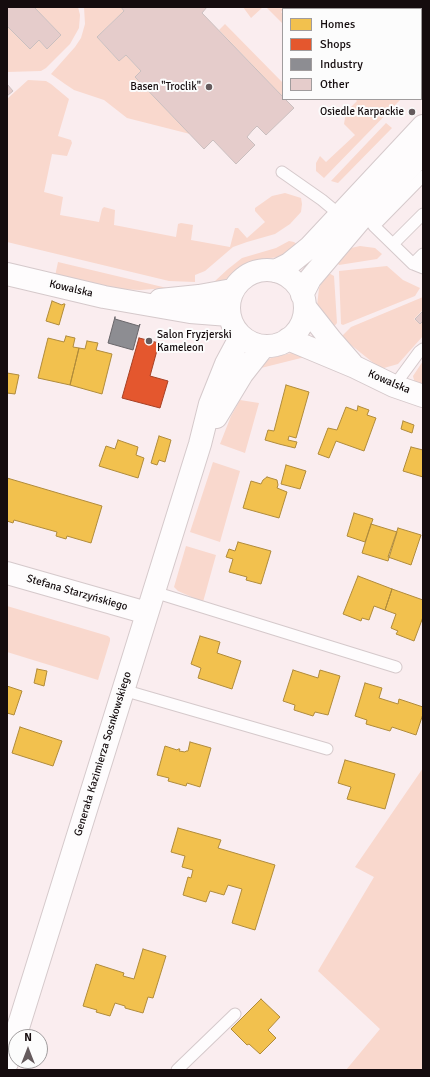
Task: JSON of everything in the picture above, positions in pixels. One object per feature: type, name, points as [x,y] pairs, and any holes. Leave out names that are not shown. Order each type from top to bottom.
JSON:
[{"type":"street","points":[[275,270],[289,264],[299,257],[423,126]]},
{"type":"street","points":[[304,301],[296,284],[287,275],[275,270],[263,270],[251,273],[240,280],[232,290],[229,302],[229,315],[233,327],[241,336],[252,343],[264,346],[277,344],[288,339],[297,331],[303,319],[304,301],[310,279],[369,220],[423,153]]},
{"type":"street","name":"Kowalska","points":[[7,274],[135,303],[190,312],[229,315]]},
{"type":"street","name":"Kowalska","points":[[135,303],[199,296],[232,290]]},
{"type":"street","name":"Kowalska","points":[[304,301],[331,340],[355,367]]},
{"type":"street","name":"Generała Kazimierza Sosnkowskiego","points":[[7,1063],[200,444],[210,404],[226,364],[241,336]]},
{"type":"street","name":"Kowalska","points":[[288,339],[355,367],[394,386],[423,396]]},
{"type":"street","name":"Generała Kazimierza Sosnkowskiego","points":[[200,444],[242,374],[264,346]]},
{"type":"street","name":"Stefana Starzyńskiego","points":[[7,573],[147,613]]},
{"type":"lane","points":[[282,172],[322,200],[340,215]]},
{"type":"lane","points":[[423,176],[369,220],[418,266],[423,254]]},
{"type":"lane","points":[[393,244],[423,214]]},
{"type":"lane","points":[[394,386],[419,352],[423,349]]},
{"type":"lane","points":[[154,592],[396,666]]},
{"type":"lane","points":[[123,690],[326,749]]},
{"type":"lane","points":[[177,1070],[235,1014]]},
{"type":"shaded area","points":[[34,7],[78,7],[80,15],[79,28],[70,44],[46,68],[41,71],[7,72],[7,26],[30,49],[39,40],[47,49],[61,35]]},
{"type":"shaded area","points":[[84,7],[121,7],[124,11],[97,37],[119,61],[126,55],[141,71],[135,77],[190,134],[127,118],[104,100],[74,90],[51,74],[81,38],[85,24]]},
{"type":"shaded area","points":[[243,7],[263,7],[251,18]]},
{"type":"shaded area","points":[[266,7],[286,7],[282,8],[281,12],[282,23]]},
{"type":"shaded area","points":[[366,7],[423,7],[422,77],[422,8]]},
{"type":"shaded area","points":[[225,24],[282,82],[282,96],[219,30]]},
{"type":"shaded area","points":[[28,80],[46,81],[69,99],[58,136],[71,140],[72,143],[67,156],[52,154],[44,192],[63,197],[60,215],[99,222],[102,209],[104,207],[115,210],[114,225],[176,237],[178,224],[193,225],[191,240],[230,247],[235,228],[238,228],[247,238],[265,222],[255,211],[255,208],[272,196],[285,193],[301,198],[301,212],[290,224],[275,234],[233,247],[205,271],[195,275],[195,282],[169,281],[7,242],[7,99]]},
{"type":"shaded area","points":[[356,100],[400,100],[324,178],[316,171],[316,163],[320,156],[326,162],[355,135],[344,124],[346,112],[357,101]]},
{"type":"shaded area","points":[[386,123],[392,128],[338,183],[331,181]]},
{"type":"shaded area","points":[[289,241],[294,242],[299,246],[280,257],[261,259],[245,264],[228,278],[216,284],[215,281],[242,258],[276,248]]},
{"type":"shaded area","points":[[360,246],[375,248],[382,254],[377,259],[339,265],[336,261],[346,251]]},
{"type":"shaded area","points":[[58,262],[167,288],[140,290],[118,289],[55,276]]},
{"type":"shaded area","points":[[387,266],[403,280],[420,288],[415,296],[343,325],[341,324],[339,271]]},
{"type":"shaded area","points":[[327,272],[334,276],[337,323],[331,330],[317,306],[319,288]]},
{"type":"shaded area","points":[[423,297],[423,310],[414,319],[420,324],[423,321],[423,336],[398,364],[384,368],[376,365],[341,337],[351,327]]},
{"type":"shaded area","points":[[291,353],[300,353],[305,357],[261,368],[260,365],[271,358]]},
{"type":"shaded area","points":[[423,361],[423,387],[415,384],[413,376]]},
{"type":"shaded area","points":[[240,400],[259,403],[245,453],[220,444],[231,416]]},
{"type":"shaded area","points":[[213,462],[240,471],[220,542],[190,532]]},
{"type":"shaded area","points":[[186,546],[216,555],[203,602],[178,591],[174,587]]},
{"type":"shaded area","points":[[7,606],[108,636],[110,641],[98,680],[7,652]]},
{"type":"shaded area","points":[[423,768],[423,1070],[346,1070],[380,1029],[318,971],[374,877],[355,867]]},
{"type":"building: Homes","points":[[52,301],[62,305],[65,304],[59,325],[46,321]]},
{"type":"building: Homes","points":[[66,336],[75,338],[73,347],[79,348],[70,385],[38,378],[48,338],[64,342]]},
{"type":"building: Homes","points":[[87,341],[98,343],[96,350],[112,354],[102,394],[70,385],[79,348],[85,349]]},
{"type":"building: Homes","points":[[7,373],[19,375],[15,394],[7,393]]},
{"type":"building: Homes","points":[[286,385],[309,392],[296,438],[289,436],[288,440],[297,442],[295,448],[265,440],[268,430],[274,431]]},
{"type":"building: Homes","points":[[358,406],[369,410],[367,415],[376,418],[364,451],[336,441],[329,458],[318,454],[328,428],[337,430],[346,407],[357,411]]},
{"type":"building: Homes","points":[[403,421],[414,425],[412,433],[401,429]]},
{"type":"building: Homes","points":[[159,436],[171,440],[165,462],[159,460],[157,465],[151,463]]},
{"type":"building: Homes","points":[[118,440],[138,447],[136,455],[144,458],[138,478],[99,466],[106,446],[115,449]]},
{"type":"building: Homes","points":[[411,447],[423,450],[423,477],[403,471]]},
{"type":"building: Homes","points":[[286,465],[306,471],[300,489],[281,484]]},
{"type":"building: Homes","points":[[267,477],[277,480],[277,488],[287,492],[279,518],[243,508],[251,481],[261,484]]},
{"type":"building: Homes","points":[[7,478],[102,506],[91,543],[67,536],[66,539],[56,536],[57,532],[14,520],[13,523],[7,521]]},
{"type":"building: Homes","points":[[354,513],[373,519],[365,542],[347,536]]},
{"type":"building: Homes","points":[[371,524],[397,532],[388,561],[362,553]]},
{"type":"building: Homes","points":[[398,528],[421,535],[411,565],[388,557]]},
{"type":"building: Homes","points":[[238,542],[271,551],[261,584],[246,580],[247,577],[229,572],[233,559],[226,557],[229,549],[235,551]]},
{"type":"building: Homes","points":[[358,576],[392,589],[385,610],[374,606],[369,620],[362,618],[361,621],[343,614]]},
{"type":"building: Homes","points":[[392,589],[423,600],[423,617],[414,641],[396,634],[398,631],[391,628],[396,614],[385,610]]},
{"type":"building: Homes","points":[[200,636],[220,642],[217,653],[241,661],[232,689],[198,678],[201,668],[191,664]]},
{"type":"building: Homes","points":[[37,669],[47,671],[44,686],[34,683]]},
{"type":"building: Homes","points":[[293,670],[318,678],[320,670],[340,676],[328,715],[315,712],[313,716],[294,710],[295,705],[283,701]]},
{"type":"building: Homes","points":[[365,683],[382,688],[379,698],[398,704],[399,699],[423,707],[423,714],[416,735],[392,727],[390,731],[366,724],[367,720],[355,716]]},
{"type":"building: Homes","points":[[7,686],[22,691],[14,715],[7,713]]},
{"type":"building: Homes","points":[[20,727],[62,741],[53,766],[12,753]]},
{"type":"building: Homes","points":[[190,742],[211,748],[200,787],[187,783],[186,786],[168,781],[169,778],[157,775],[165,746],[177,750],[180,749],[179,751],[185,752],[188,751]]},
{"type":"building: Homes","points":[[345,760],[395,774],[385,809],[347,799],[351,787],[338,783]]},
{"type":"building: Homes","points":[[178,828],[221,840],[218,848],[275,865],[255,930],[232,923],[242,889],[228,885],[224,895],[210,891],[206,902],[183,895],[188,877],[191,878],[193,870],[182,867],[185,856],[171,852]]},
{"type":"building: Homes","points":[[143,949],[166,956],[153,998],[148,997],[143,1013],[125,1008],[125,1006],[115,1003],[110,1016],[83,1006],[96,964],[124,973],[123,976],[134,979]]},
{"type":"building: Homes","points":[[261,999],[280,1017],[268,1030],[276,1038],[260,1054],[249,1044],[247,1045],[231,1029]]},
{"type":"building: Shops","points":[[139,338],[159,343],[150,376],[168,381],[160,408],[122,398]]},
{"type":"building: Industry","points":[[115,317],[115,319],[139,326],[140,324],[133,350],[108,343]]},
{"type":"building: Other","points":[[7,7],[34,7],[61,35],[47,49],[39,40],[30,49],[7,26]]},
{"type":"building: Other","name":"Basen \"Troclik\"","points":[[121,7],[207,7],[202,13],[282,96],[282,100],[286,100],[294,108],[266,135],[257,126],[247,137],[255,145],[236,164],[213,140],[204,149],[135,77],[141,71],[126,55],[119,61],[97,37],[124,11]]},
{"type":"building: Other","points":[[7,84],[13,91],[7,96]]},
{"type":"building: Other","points":[[423,311],[423,321],[420,324],[415,319]]},
{"type":"place","name":"Basen \"Troclik\"","points":[[209,87]]},
{"type":"place","name":"Osiedle Karpackie","points":[[412,112]]},
{"type":"place","name":"Salon Fryzjerski Kameleon","points":[[149,341]]}]
